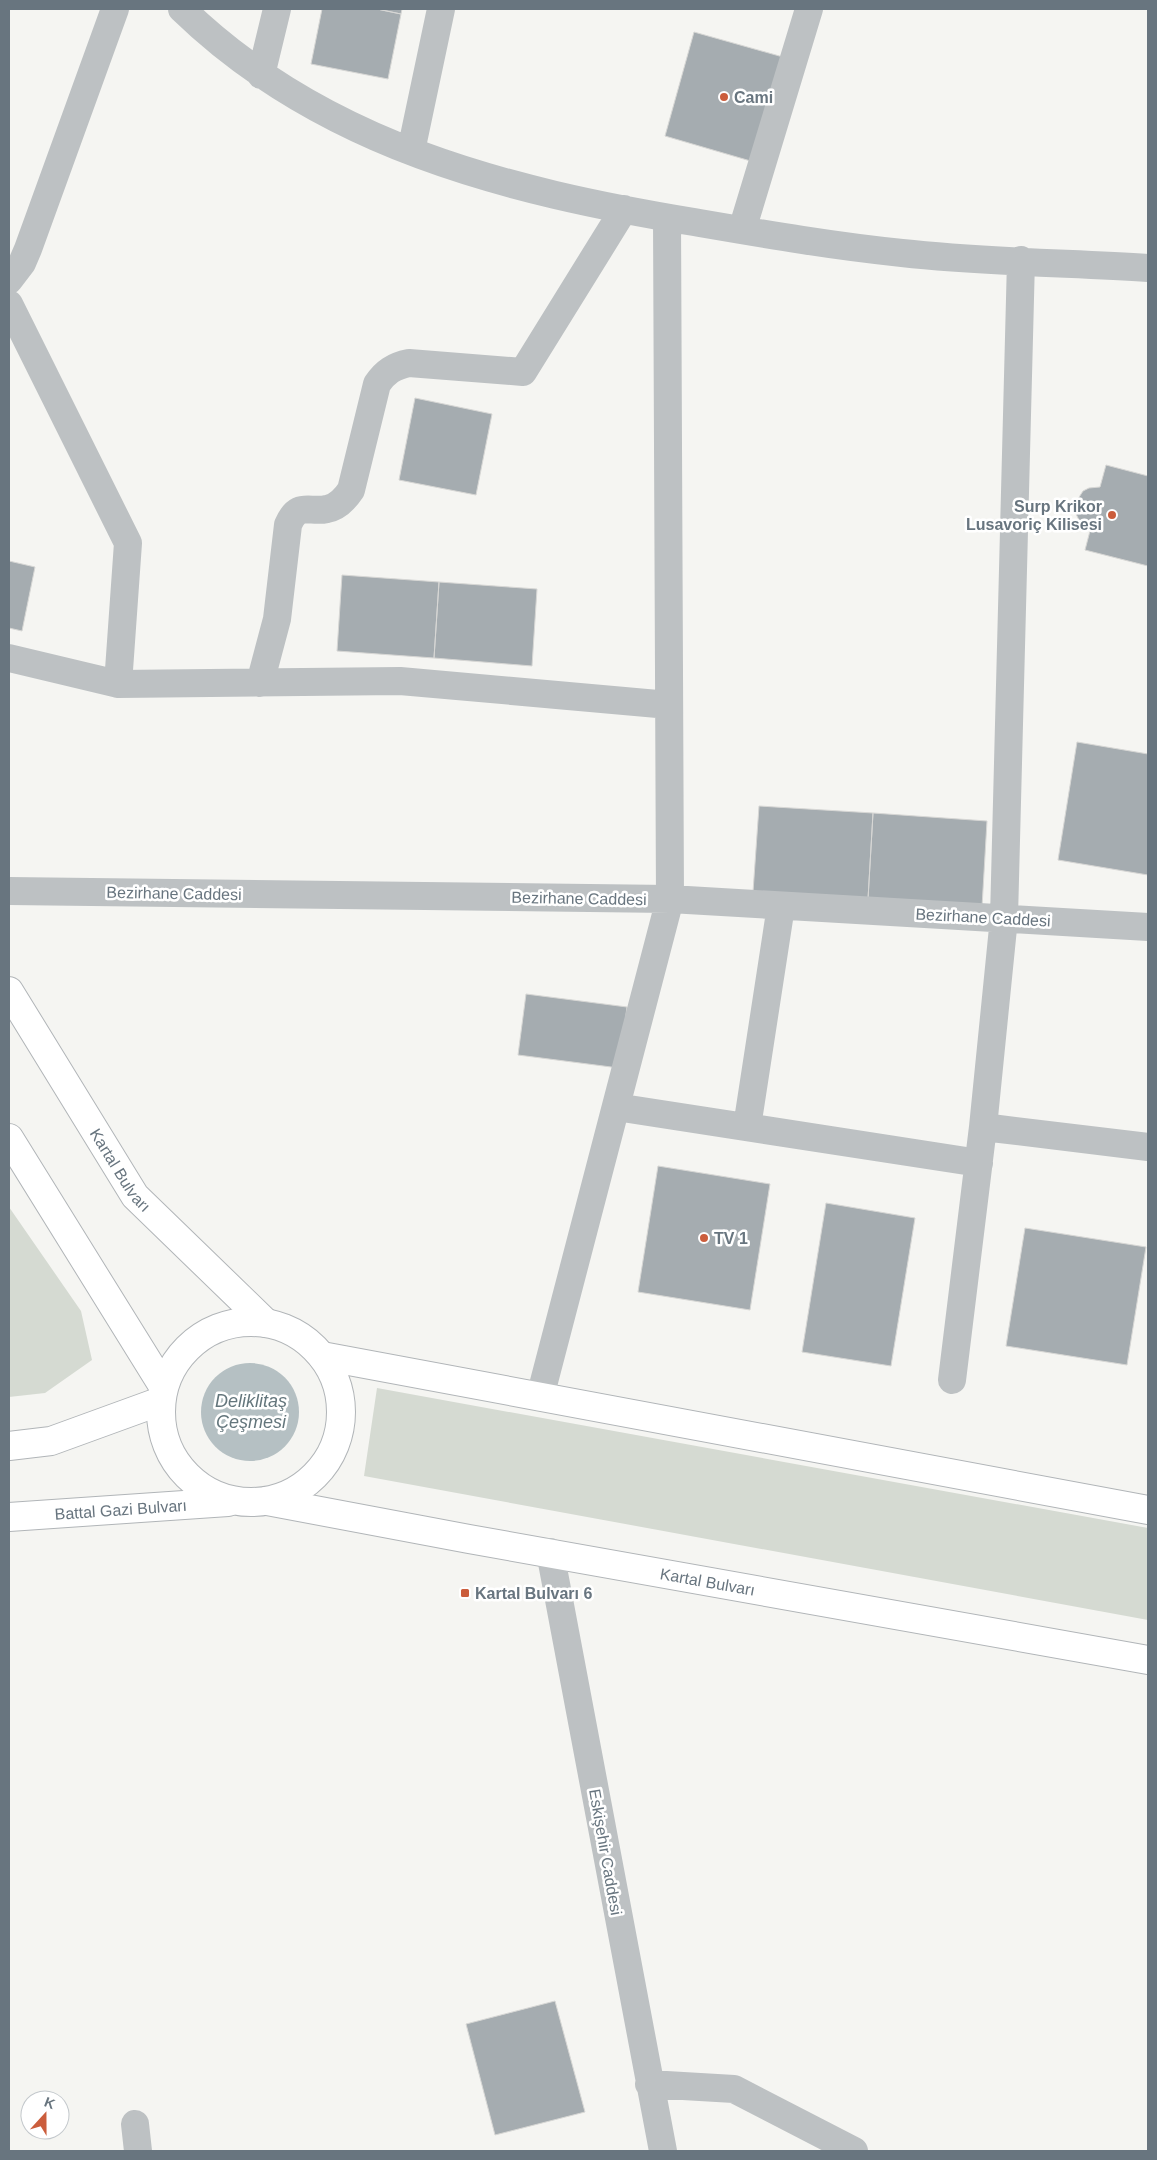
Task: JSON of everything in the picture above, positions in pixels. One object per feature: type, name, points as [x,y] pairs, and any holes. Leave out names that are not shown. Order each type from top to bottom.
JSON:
[{"type":"main road","name":"Kartal Bulvarı","points":[[9,991],[135,1196],[266,1323]]},
{"type":"main road","points":[[9,1138],[162,1394]]},
{"type":"main road","points":[[244,1322],[266,1323],[287,1329],[306,1340],[322,1356],[333,1374],[340,1395],[342,1417],[337,1438],[329,1458],[315,1476],[298,1489],[278,1498],[257,1503],[235,1501],[214,1495],[195,1484],[180,1468],[168,1450],[161,1429],[162,1394],[172,1366],[186,1348],[203,1335],[223,1325],[244,1322]]},
{"type":"main road","points":[[322,1356],[1148,1510]]},
{"type":"main road","points":[[9,1446],[51,1441],[162,1394]]},
{"type":"main road","name":"Battal Gazi Bulvarı","points":[[9,1518],[235,1501]]},
{"type":"main road","name":"Kartal Bulvarı","points":[[267,1501],[1148,1660]]},
{"type":"street","points":[[9,280],[22,263],[28,248],[115,9]]},
{"type":"street","points":[[182,9],[205,31],[261,75],[314,108],[352,127],[411,151],[472,172],[534,189],[667,218],[809,242],[904,254],[1148,268]]},
{"type":"street","points":[[261,75],[277,9]]},
{"type":"street","points":[[411,151],[442,9]]},
{"type":"street","points":[[742,230],[809,9]]},
{"type":"street","points":[[260,683],[277,620],[288,525],[294,514],[300,510],[307,508],[317,510],[328,509],[346,498],[351,490],[376,384],[383,375],[400,365],[409,363],[524,372],[624,209]]},
{"type":"street","points":[[540,1397],[670,899],[667,218]]},
{"type":"street","points":[[952,1380],[979,1163],[1004,918],[1021,260]]},
{"type":"street","points":[[9,304],[128,543],[118,684]]},
{"type":"street","points":[[9,658],[118,684],[400,681],[669,705]]},
{"type":"street","name":"Bezirhane Caddesi","points":[[9,892],[670,899],[1148,926]]},
{"type":"street","points":[[747,1127],[781,906]]},
{"type":"street","points":[[616,1106],[979,1163]]},
{"type":"street","points":[[983,1127],[1148,1148]]},
{"type":"street","name":"Eskişehir Caddesi","points":[[550,1552],[662,2151]]},
{"type":"street","points":[[649,2084],[734,2089],[854,2151]]},
{"type":"street","points":[[135,2124],[138,2151]]},
{"type":"shaded area","points":[[9,1207],[81,1311],[92,1360],[45,1393],[9,1397]]},
{"type":"shaded area","points":[[377,1388],[1148,1528],[1148,1620],[364,1476]]},
{"type":"water","name":"Deliklitaş Çeşmesi","points":[[250,1363],[269,1367],[284,1378],[295,1393],[299,1412],[295,1431],[284,1446],[269,1457],[250,1461],[231,1457],[216,1446],[205,1431],[201,1412],[205,1393],[216,1378],[231,1367]]},
{"type":"building","points":[[322,9],[377,9],[401,14],[388,79],[311,64]]},
{"type":"building","points":[[377,9],[402,9],[401,14]]},
{"type":"building","name":"Cami","points":[[694,32],[783,57],[754,162],[665,136]]},
{"type":"building","points":[[415,398],[492,414],[476,495],[399,480]]},
{"type":"building","name":"Surp Krikor Lusavoriç Kilisesi","points":[[1106,465],[1148,476],[1148,566],[1085,550],[1091,527],[1079,520],[1076,514],[1076,502],[1083,491],[1089,488],[1100,487]]},
{"type":"building","points":[[9,561],[35,567],[22,631],[9,628]]},
{"type":"building","points":[[342,575],[439,582],[434,658],[337,651]]},
{"type":"building","points":[[439,582],[537,589],[532,666],[434,658]]},
{"type":"building","points":[[1077,742],[1148,754],[1148,875],[1058,860]]},
{"type":"building","points":[[759,806],[873,813],[868,899],[753,892]]},
{"type":"building","points":[[873,813],[987,821],[982,907],[868,899]]},
{"type":"building","points":[[526,994],[627,1007],[619,1068],[518,1055]]},
{"type":"building","name":"TV 1","points":[[658,1166],[770,1184],[750,1310],[638,1292]]},
{"type":"building","points":[[826,1203],[915,1218],[891,1366],[802,1352]]},
{"type":"building","points":[[1025,1228],[1146,1247],[1127,1365],[1006,1346]]},
{"type":"building","points":[[555,2001],[585,2112],[495,2135],[466,2024]]},
{"type":"place","name":"Cami","points":[[724,97]]},
{"type":"place","name":"Surp Krikor Lusavoriç Kilisesi","points":[[1112,515]]},
{"type":"place","name":"TV 1","points":[[704,1238]]},
{"type":"place","name":"Kartal Bulvarı 6","points":[[465,1593]]}]
